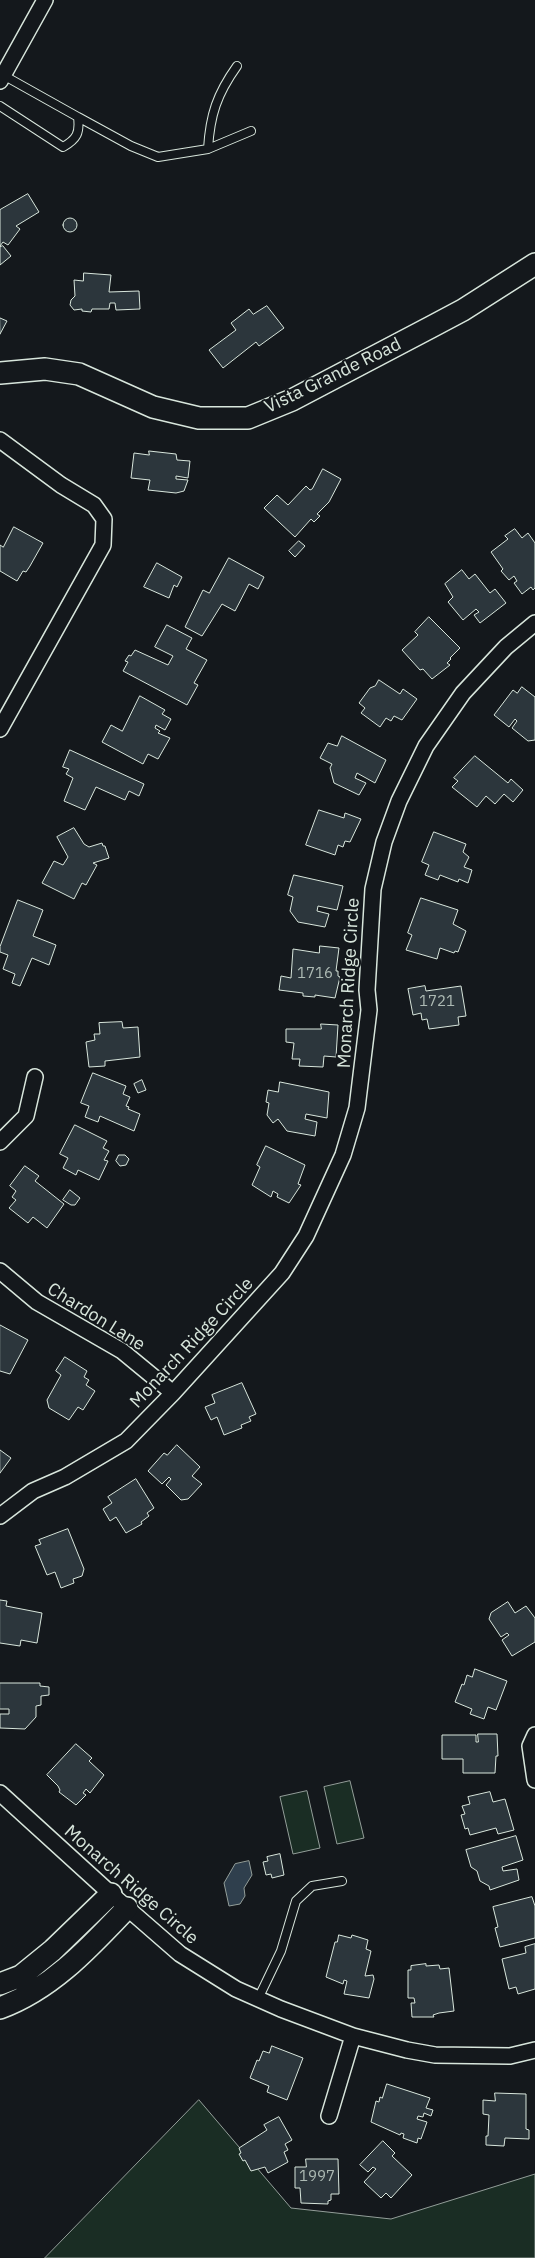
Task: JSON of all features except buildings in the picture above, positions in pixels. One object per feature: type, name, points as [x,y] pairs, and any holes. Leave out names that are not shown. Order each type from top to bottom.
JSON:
[{"type":"street","points":[[2,78],[45,0]]},
{"type":"street","name":"Vista Grande Road","points":[[0,373],[45,369],[79,374],[152,407],[199,418],[248,418],[292,400],[463,310],[535,264]]},
{"type":"street","points":[[0,440],[61,485],[94,505],[104,519],[103,545],[0,729]]},
{"type":"street","name":"Monarch Ridge Circle","points":[[0,1516],[33,1491],[65,1477],[126,1441],[173,1393],[282,1273],[306,1236],[343,1155],[357,1108],[369,1010],[367,990],[373,889],[386,836],[399,801],[426,746],[463,693],[506,647],[535,623]]},
{"type":"street","points":[[0,1142],[26,1116],[35,1077]]},
{"type":"street","name":"Chardon Lane","points":[[0,1271],[37,1302],[122,1350],[173,1393]]},
{"type":"street","points":[[535,1735],[530,1746],[535,1780]]},
{"type":"street","name":"Monarch Ridge Circle","points":[[0,1792],[111,1894],[180,1954],[236,1989],[353,2036],[435,2055],[510,2056],[535,2050]]},
{"type":"street","points":[[0,1984],[20,1976],[53,1950],[111,1894]]},
{"type":"street","points":[[0,2008],[14,2003],[54,1980],[97,1940],[127,1908]]},
{"type":"street","points":[[329,2116],[353,2036]]},
{"type":"lane","points":[[208,149],[209,123],[221,88],[237,66]]},
{"type":"lane","points":[[2,78],[131,146],[158,157],[208,149],[251,131]]},
{"type":"lane","points":[[0,106],[62,147],[73,141],[80,131],[78,117]]},
{"type":"lane","points":[[258,1999],[281,1951],[296,1901],[312,1886],[342,1881]]},
{"type":"green space","points":[[350,1781],[364,1838],[337,1844],[324,1787]]},
{"type":"green space","points":[[307,1791],[320,1848],[293,1854],[280,1797]]},
{"type":"green space","points":[[199,2100],[291,2208],[391,2219],[535,2174],[535,2258],[45,2258]]},
{"type":"water","points":[[249,1861],[252,1875],[244,1888],[245,1896],[240,1904],[229,1906],[224,1883],[235,1864]]}]
